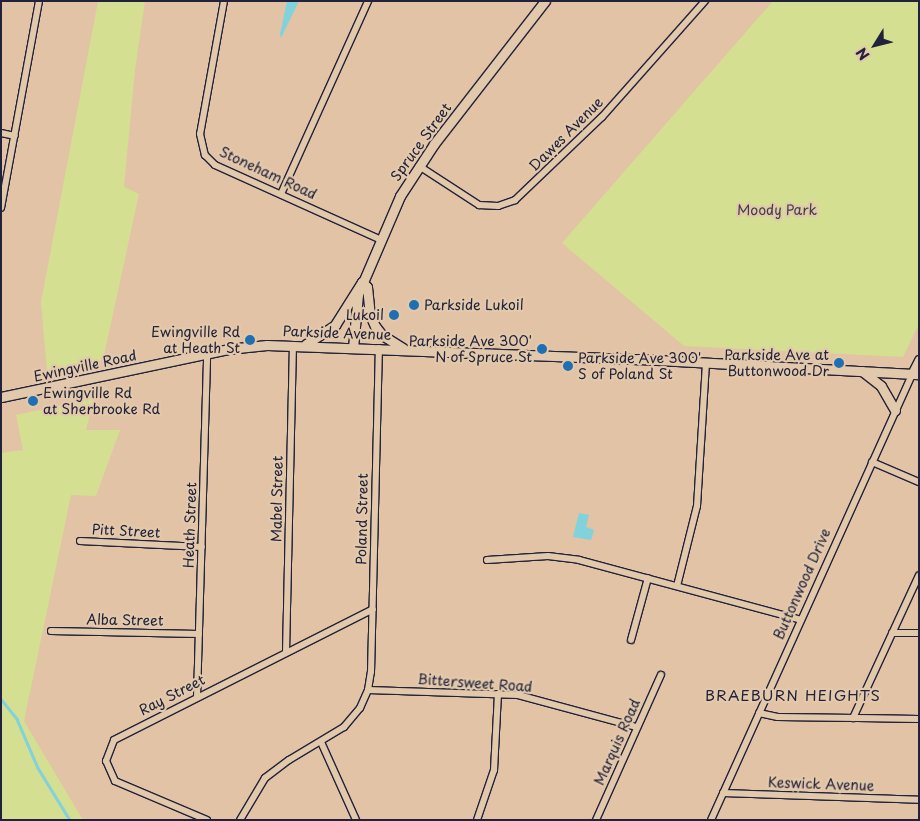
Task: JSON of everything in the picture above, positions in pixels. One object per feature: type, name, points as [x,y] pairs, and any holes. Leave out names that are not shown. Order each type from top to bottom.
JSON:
[{"type":"main road","name":"Spruce Street","points":[[353,348],[354,307],[362,282],[380,238],[419,166],[545,1]]},
{"type":"main road","points":[[304,345],[319,339],[335,325],[362,282],[367,287],[370,315],[375,326],[382,335],[406,350]]},
{"type":"main road","name":"Parkside Avenue","points":[[233,349],[304,345],[915,374]]},
{"type":"main road","name":"Ewingville Road","points":[[1,397],[233,349]]},
{"type":"main road","name":"Buttonwood Drive","points":[[915,374],[919,360]]},
{"type":"main road","points":[[862,371],[881,386],[895,410]]},
{"type":"street","points":[[1,208],[39,1]]},
{"type":"street","name":"Stoneham Road","points":[[224,1],[200,134],[205,155],[215,165],[380,238]]},
{"type":"street","points":[[281,194],[368,1]]},
{"type":"street","name":"Dawes Avenue","points":[[419,166],[479,204],[498,206],[515,200],[602,117],[705,1]]},
{"type":"street","points":[[1,133],[15,136]]},
{"type":"street","name":"Mabel Street","points":[[286,652],[293,346]]},
{"type":"street","name":"Poland Street","points":[[368,690],[373,609],[379,348]]},
{"type":"street","name":"Heath Street","points":[[197,697],[207,354]]},
{"type":"street","points":[[677,586],[697,506],[706,363]]},
{"type":"street","name":"Buttonwood Drive","points":[[711,820],[895,410],[915,374]]},
{"type":"street","points":[[872,462],[919,482]]},
{"type":"street","name":"Pitt Street","points":[[80,541],[202,547]]},
{"type":"street","points":[[487,560],[564,557],[801,620]]},
{"type":"street","points":[[853,718],[919,575]]},
{"type":"street","points":[[630,640],[648,578]]},
{"type":"street","name":"Ray Street","points":[[207,820],[121,786],[110,775],[106,762],[110,747],[120,736],[373,609]]},
{"type":"street","name":"Alba Street","points":[[51,631],[199,634]]},
{"type":"street","points":[[892,633],[919,633]]},
{"type":"street","name":"Marquis Road","points":[[596,820],[660,676]]},
{"type":"street","points":[[240,820],[265,778],[289,760],[321,742],[353,717],[368,690]]},
{"type":"street","name":"Bittersweet Road","points":[[368,690],[498,694],[536,698],[637,727]]},
{"type":"street","points":[[477,820],[494,770],[498,694]]},
{"type":"street","points":[[759,713],[778,717],[919,719]]},
{"type":"street","points":[[321,742],[356,820]]},
{"type":"street","name":"Keswick Avenue","points":[[723,793],[919,800]]},
{"type":"green space","points":[[98,1],[145,1],[135,70],[124,187],[139,194],[103,360],[47,372],[41,302]]},
{"type":"green space","name":"Moody Park","points":[[773,1],[919,1],[919,324],[903,357],[684,346],[562,243]]},
{"type":"green space","points":[[94,398],[86,430],[120,430],[96,496],[71,495],[24,721],[83,820],[1,820],[1,453],[23,450],[16,415]]},
{"type":"water","points":[[287,1],[299,1],[281,38],[280,34]]},
{"type":"water","points":[[579,513],[589,515],[586,527],[594,530],[591,540],[573,537]]},
{"type":"waterway","points":[[1,699],[17,719],[38,768],[70,820]]},
{"type":"place","name":"Parkside Lukoil","points":[[414,305]]},
{"type":"place","name":"Lukoil","points":[[394,315]]},
{"type":"place","name":"Ewingville Rd at Heath St","points":[[250,340]]},
{"type":"place","name":"Parkside Ave 300' N of Spruce St","points":[[542,349]]},
{"type":"place","name":"Parkside Ave at Buttonwood Dr","points":[[839,363]]},
{"type":"place","name":"Parkside Ave 300' S of Poland St","points":[[568,366]]},
{"type":"place","name":"Ewingville Rd at Sherbrooke Rd","points":[[33,401]]},
{"type":"district","name":"BRAEBURN HEIGHTS","points":[[793,695]]}]
